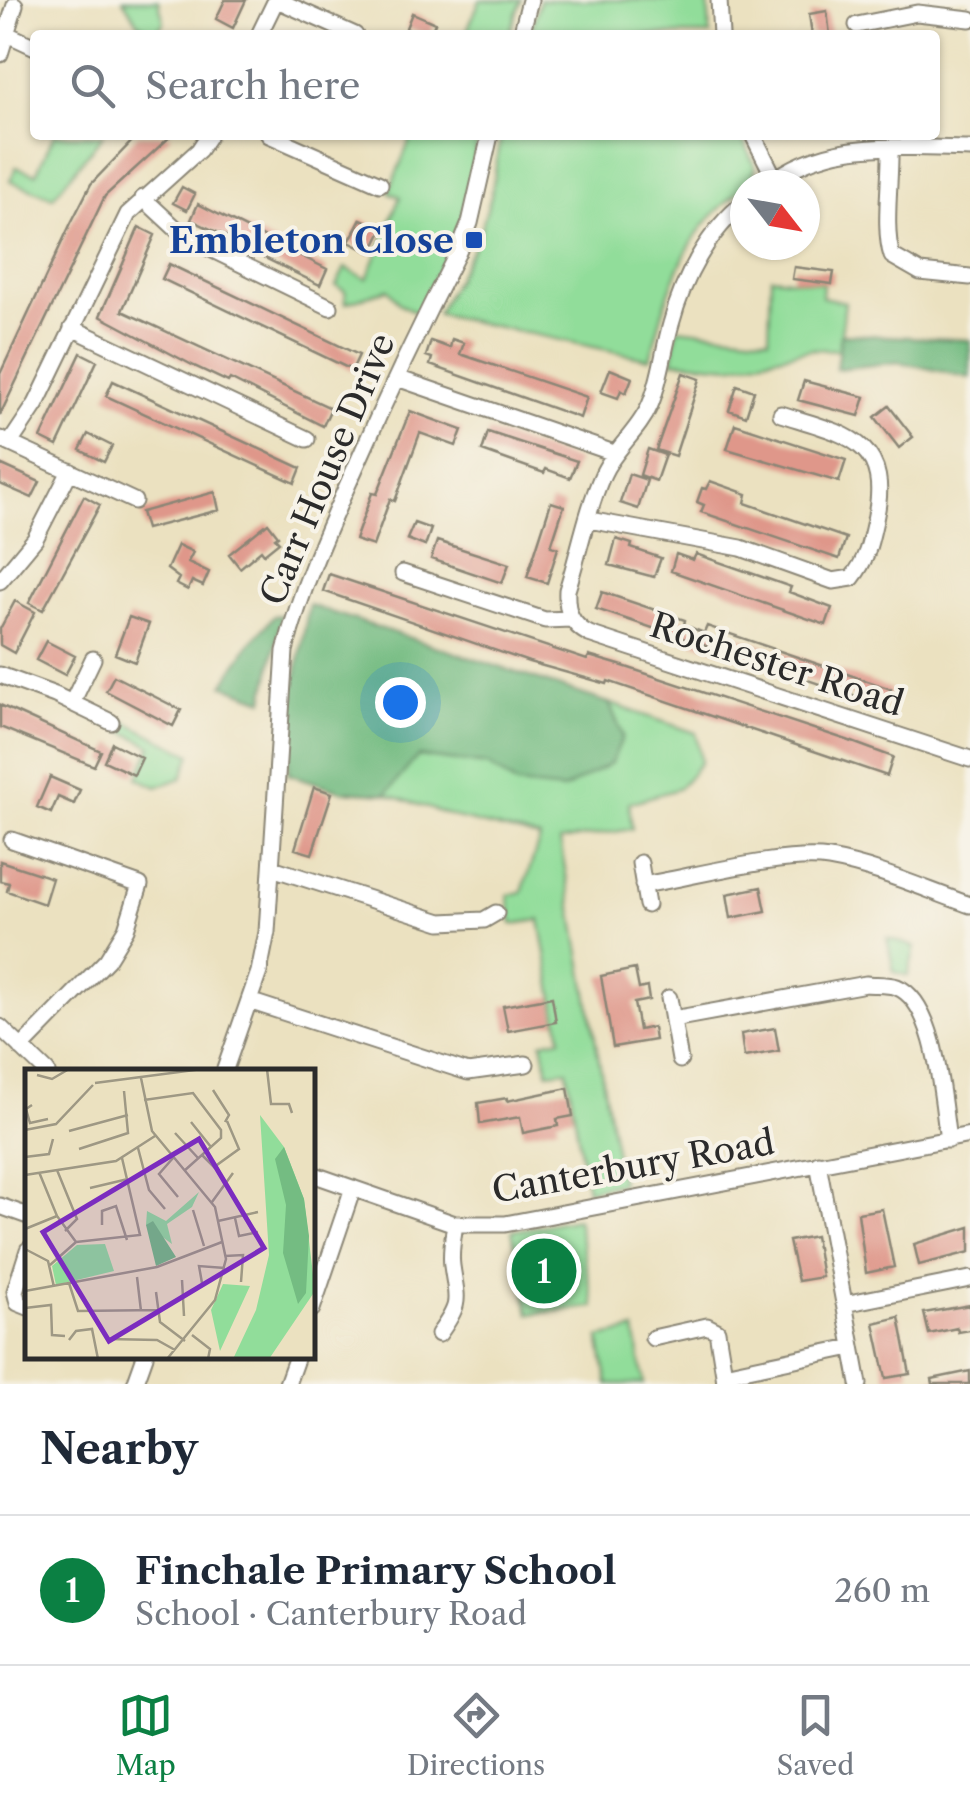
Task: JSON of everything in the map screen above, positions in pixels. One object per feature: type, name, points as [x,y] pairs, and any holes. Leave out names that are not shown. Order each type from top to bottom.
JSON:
[{"type":"street","points":[[261,30],[276,0],[344,30]]},
{"type":"street","points":[[523,30],[530,0]]},
{"type":"street","points":[[719,0],[721,30]]},
{"type":"street","points":[[0,54],[15,4]]},
{"type":"street","points":[[857,25],[917,14],[970,19]]},
{"type":"street","points":[[6,34],[30,45]]},
{"type":"street","points":[[134,501],[5,441],[36,404],[128,214],[206,140]]},
{"type":"street","points":[[280,140],[380,184]]},
{"type":"street","name":"Carr House Drive","points":[[225,1069],[268,932],[275,772],[286,651],[295,610],[316,554],[470,223],[489,140]]},
{"type":"street","points":[[755,140],[766,170]]},
{"type":"street","points":[[890,148],[891,195],[886,239],[892,256],[920,272],[970,277]]},
{"type":"street","points":[[790,170],[843,149],[970,149]]},
{"type":"street","points":[[143,198],[184,236],[330,307]]},
{"type":"street","points":[[571,619],[566,590],[602,476],[614,453],[647,412],[658,385],[671,322],[688,277],[730,216]]},
{"type":"street","points":[[72,328],[307,439]]},
{"type":"street","points":[[396,378],[614,453]]},
{"type":"street","points":[[589,520],[741,548],[834,581],[852,578],[866,560],[880,497],[878,468],[863,448],[840,433],[781,414]]},
{"type":"street","points":[[0,581],[35,538],[70,471]]},
{"type":"street","name":"Rochester Road","points":[[403,573],[545,620],[571,619],[588,634],[970,759]]},
{"type":"street","points":[[72,703],[93,659]]},
{"type":"street","points":[[0,675],[111,722]]},
{"type":"street","points":[[12,840],[140,885],[126,928],[107,960],[20,1048]]},
{"type":"street","points":[[644,885],[794,858],[826,858],[970,905]]},
{"type":"street","points":[[640,864],[647,904]]},
{"type":"street","points":[[272,868],[441,922],[484,920],[496,913]]},
{"type":"street","points":[[673,1019],[866,984],[896,986],[915,1000],[927,1020],[948,1140]]},
{"type":"street","points":[[669,998],[680,1060]]},
{"type":"street","points":[[248,1000],[468,1072],[526,1064]]},
{"type":"street","points":[[0,1028],[44,1069]]},
{"type":"street","name":"Canterbury Road","points":[[315,1175],[455,1224],[522,1222],[970,1135]]},
{"type":"street","points":[[818,1164],[859,1384]]},
{"type":"street","points":[[315,1300],[353,1188]]},
{"type":"street","points":[[0,1206],[25,1215]]},
{"type":"street","points":[[439,1334],[452,1316],[458,1298],[451,1258],[455,1224]]},
{"type":"street","points":[[25,1259],[15,1290],[18,1302],[25,1306]]},
{"type":"street","points":[[844,1304],[970,1278]]},
{"type":"street","points":[[652,1338],[707,1326],[716,1331],[724,1379],[852,1347]]},
{"type":"street","points":[[135,1384],[144,1359]]},
{"type":"street","points":[[287,1384],[295,1359]]},
{"type":"green space","points":[[123,0],[158,0],[164,22],[158,30],[139,24]]},
{"type":"green space","points":[[480,0],[521,0],[511,30],[467,30]]},
{"type":"green space","points":[[540,0],[708,0],[710,30],[531,30]]},
{"type":"green space","points":[[52,140],[99,140],[53,197],[10,181],[16,167],[36,174]]},
{"type":"green space","points":[[410,140],[478,140],[461,219],[417,313],[400,304],[388,289],[346,303],[345,291],[336,286],[345,268],[367,279],[400,197],[389,192]]},
{"type":"green space","points":[[500,140],[743,140],[755,167],[730,170],[730,199],[709,219],[684,256],[650,359],[437,314],[478,238],[491,196]]},
{"type":"green space","points":[[771,277],[823,283],[822,297],[845,302],[839,350],[811,349],[731,366],[672,361],[678,328],[769,338]]},
{"type":"green space","points":[[841,334],[970,340],[970,378],[900,362],[836,369]]},
{"type":"green space","points":[[309,605],[609,703],[623,736],[611,763],[563,790],[517,785],[488,765],[418,756],[386,794],[342,791],[288,774],[291,705]]},
{"type":"green space","points":[[282,615],[264,700],[223,685],[248,646],[274,616]]},
{"type":"green space","points":[[609,703],[696,733],[701,762],[678,789],[629,803],[632,829],[560,841],[621,1183],[587,1190],[567,1070],[548,1072],[542,1042],[561,1038],[540,920],[513,924],[508,895],[522,892],[540,838],[460,819],[386,794],[417,756],[488,765],[517,785],[623,736]]},
{"type":"green space","points":[[126,722],[191,754],[182,778],[157,787],[138,778],[152,746],[121,730]]},
{"type":"green space","points":[[887,938],[915,947],[908,976],[894,972]]},
{"type":"green space","points":[[577,1219],[594,1307],[529,1314],[512,1231]]},
{"type":"green space","points":[[635,1330],[644,1384],[608,1384],[599,1338]]},
{"type":"building","points":[[225,0],[246,0],[233,28],[216,19]]},
{"type":"building","points":[[827,11],[829,30],[811,30],[809,14]]},
{"type":"building","points":[[412,13],[435,23],[432,30],[406,28]]},
{"type":"building","points":[[133,140],[167,140],[105,196],[0,415],[0,374],[91,184]]},
{"type":"building","points":[[182,187],[195,194],[187,210],[173,203]]},
{"type":"building","points":[[198,204],[327,269],[320,285],[191,220]]},
{"type":"building","points":[[361,219],[383,229],[371,253],[349,242]]},
{"type":"building","points":[[139,227],[155,235],[122,311],[331,408],[323,426],[230,379],[228,382],[194,366],[100,316]]},
{"type":"building","points":[[169,264],[359,355],[352,370],[162,279]]},
{"type":"building","points":[[794,267],[834,272],[832,284],[792,279]]},
{"type":"building","points":[[452,339],[464,343],[460,354],[587,397],[580,418],[430,365],[432,358],[426,356],[431,341],[450,348]]},
{"type":"building","points":[[81,353],[97,361],[57,446],[41,438]]},
{"type":"building","points":[[610,369],[632,378],[626,393],[621,390],[618,398],[601,392]]},
{"type":"building","points":[[683,373],[700,379],[675,456],[656,450]]},
{"type":"building","points":[[113,381],[301,468],[295,483],[106,396]]},
{"type":"building","points":[[804,381],[865,397],[859,416],[798,400]]},
{"type":"building","points":[[737,385],[754,391],[746,416],[729,410]]},
{"type":"building","points":[[889,406],[913,437],[899,448],[875,417]]},
{"type":"building","points":[[410,411],[462,430],[456,446],[420,433],[395,501],[390,499],[373,546],[355,540],[372,493],[377,494]]},
{"type":"building","points":[[735,424],[846,460],[839,482],[727,449]]},
{"type":"building","points":[[488,432],[577,461],[570,478],[482,451]]},
{"type":"building","points":[[88,434],[112,446],[104,462],[80,450]]},
{"type":"building","points":[[648,449],[665,455],[656,481],[640,475]]},
{"type":"building","points":[[0,464],[40,482],[32,498],[0,484]]},
{"type":"building","points":[[629,474],[647,480],[638,509],[620,503]]},
{"type":"building","points":[[710,481],[747,494],[745,503],[846,538],[839,559],[701,512],[704,505],[697,502],[702,488],[706,489]]},
{"type":"building","points":[[215,492],[219,510],[146,529],[141,512]]},
{"type":"building","points":[[84,496],[100,505],[43,610],[29,603]]},
{"type":"building","points":[[551,502],[564,506],[551,546],[558,548],[547,583],[527,577]]},
{"type":"building","points":[[268,523],[279,542],[264,554],[261,550],[240,568],[229,554]]},
{"type":"building","points":[[414,523],[431,529],[425,546],[407,539]]},
{"type":"building","points":[[616,539],[661,558],[654,577],[609,565]]},
{"type":"building","points":[[437,541],[509,564],[502,583],[431,559]]},
{"type":"building","points":[[178,545],[193,552],[188,562],[209,572],[203,586],[192,581],[188,590],[176,584],[179,578],[167,569]]},
{"type":"building","points":[[676,554],[693,560],[696,554],[791,587],[789,592],[832,608],[826,625],[671,571]]},
{"type":"building","points":[[329,574],[587,660],[589,656],[623,666],[847,740],[893,757],[887,776],[608,681],[607,684],[529,662],[323,591]]},
{"type":"building","points":[[602,592],[685,620],[684,625],[704,633],[707,626],[891,689],[885,706],[596,609]]},
{"type":"building","points":[[15,601],[35,612],[14,653],[0,645],[0,629]]},
{"type":"building","points":[[129,617],[149,624],[135,662],[115,654]]},
{"type":"building","points":[[46,641],[75,656],[65,675],[36,660]]},
{"type":"building","points":[[114,676],[181,710],[173,726],[106,691]]},
{"type":"building","points":[[0,705],[101,751],[94,766],[0,727]]},
{"type":"building","points":[[112,743],[142,758],[134,775],[104,761]]},
{"type":"building","points":[[50,777],[80,790],[74,804],[58,797],[51,813],[37,807]]},
{"type":"building","points":[[314,787],[332,793],[312,854],[295,849]]},
{"type":"building","points":[[0,861],[52,878],[44,904],[7,891],[9,883],[0,881]]},
{"type":"building","points":[[761,887],[766,911],[731,918],[727,894]]},
{"type":"building","points":[[635,969],[639,989],[647,987],[649,1000],[634,1003],[639,1030],[653,1027],[655,1040],[613,1047],[601,976]]},
{"type":"building","points":[[552,997],[556,1022],[508,1031],[503,1006]]},
{"type":"building","points":[[775,1028],[779,1051],[744,1057],[741,1034]]},
{"type":"building","points":[[568,1088],[573,1116],[557,1119],[558,1126],[523,1133],[520,1117],[480,1124],[478,1103]]},
{"type":"building","points":[[882,1209],[894,1267],[866,1273],[858,1213]]},
{"type":"building","points":[[970,1227],[970,1252],[919,1265],[914,1244]]},
{"type":"building","points":[[815,1236],[822,1277],[798,1281],[789,1241]]},
{"type":"building","points":[[970,1305],[970,1330],[958,1332],[957,1328],[929,1334],[924,1313]]},
{"type":"building","points":[[899,1317],[910,1374],[886,1378],[874,1323]]},
{"type":"building","points":[[970,1371],[970,1384],[933,1384],[932,1379]]},
{"type":"place","name":"Embleton Close","points":[[474,240]]},
{"type":"place","name":"Finchale Primary School","points":[[544,1271]]}]
